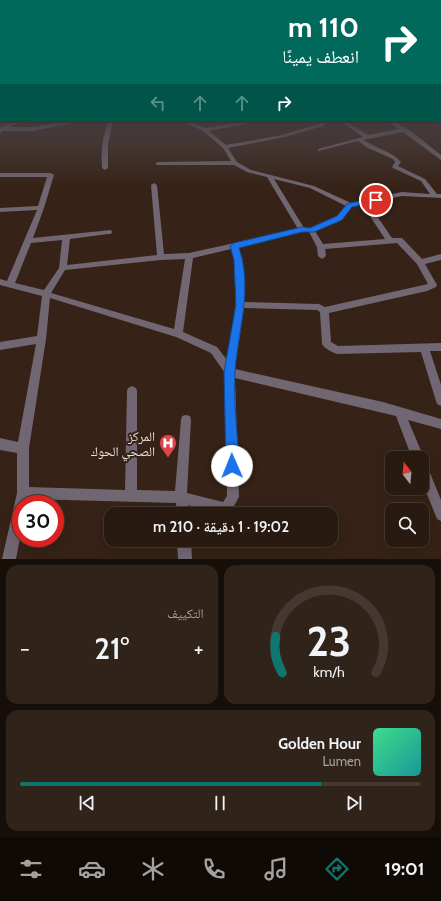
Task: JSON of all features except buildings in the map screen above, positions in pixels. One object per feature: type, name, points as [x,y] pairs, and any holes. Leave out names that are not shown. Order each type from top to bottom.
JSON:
[{"type":"street","points":[[105,138],[105,168]]},
{"type":"street","points":[[214,138],[224,147],[235,163],[249,171],[312,188],[350,205],[402,194],[438,196]]},
{"type":"street","points":[[224,147],[272,138]]},
{"type":"street","points":[[320,150],[364,138]]},
{"type":"street","points":[[415,138],[441,158]]},
{"type":"street","points":[[360,140],[370,147],[396,158],[398,162],[395,167],[416,175],[423,180],[438,196]]},
{"type":"street","points":[[158,164],[235,163]]},
{"type":"street","points":[[0,176],[51,175],[41,208],[10,284]]},
{"type":"street","points":[[270,177],[302,230]]},
{"type":"street","points":[[154,185],[161,257]]},
{"type":"street","points":[[364,202],[389,240]]},
{"type":"street","points":[[63,268],[161,257],[189,256],[302,230],[311,230],[339,218],[350,205]]},
{"type":"street","points":[[0,210],[41,208]]},
{"type":"street","points":[[311,230],[321,246],[322,256]]},
{"type":"street","points":[[28,241],[66,238],[108,232]]},
{"type":"street","points":[[9,559],[23,493],[23,448],[41,339],[46,294],[63,268],[66,238]]},
{"type":"street","points":[[321,246],[399,240],[420,262],[433,285],[427,288],[324,311]]},
{"type":"street","points":[[23,493],[181,497],[226,509],[233,498],[230,372],[240,305],[239,260],[234,246]]},
{"type":"street","points":[[178,334],[189,256]]},
{"type":"street","points":[[420,262],[441,257]]},
{"type":"street","points":[[0,282],[46,294],[178,334],[214,350],[230,372],[383,406],[441,424]]},
{"type":"street","points":[[240,305],[319,307],[324,311],[327,344],[337,350],[441,347]]},
{"type":"street","points":[[0,346],[41,339]]},
{"type":"street","points":[[424,347],[441,401]]},
{"type":"street","points":[[131,496],[132,391]]},
{"type":"street","points":[[400,412],[415,451]]},
{"type":"street","points":[[182,507],[186,420]]},
{"type":"street","points":[[0,444],[23,448]]},
{"type":"street","points":[[429,485],[441,515]]},
{"type":"street","points":[[184,547],[185,559]]},
{"type":"place","name":"المركز الصحي الحوك","points":[[168,458]]},
{"type":"route","points":[[232,466],[230,372],[240,305],[239,260],[234,246],[302,230],[311,230],[339,218],[350,205],[376,200]]}]
